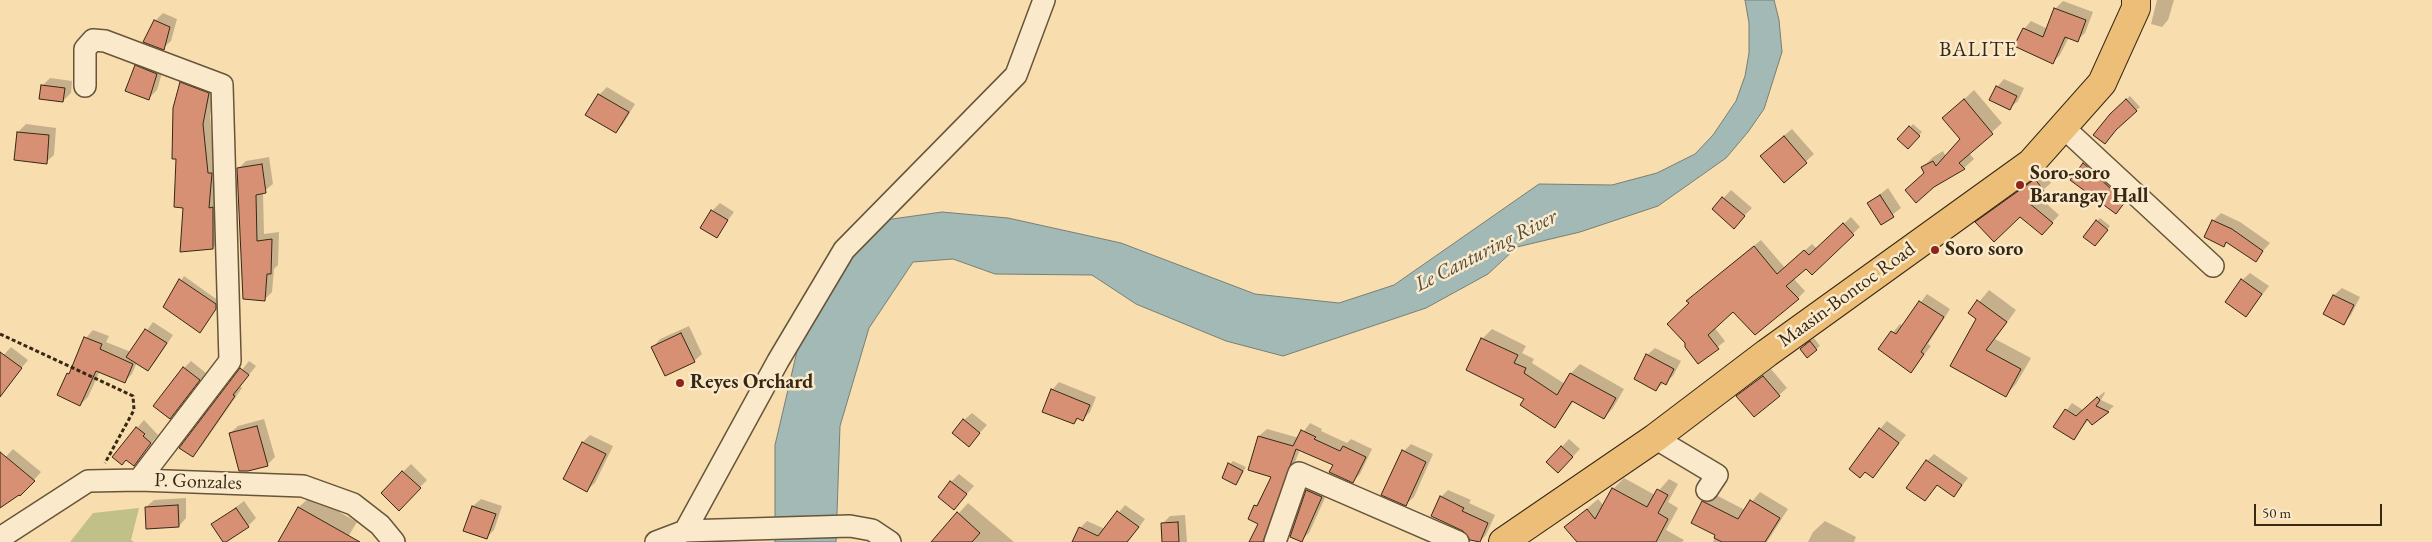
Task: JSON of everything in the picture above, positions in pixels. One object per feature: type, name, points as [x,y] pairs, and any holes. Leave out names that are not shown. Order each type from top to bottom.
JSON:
[{"type":"main road","name":"Maasin-Bontoc Road","points":[[1503,542],[1655,438],[1767,353],[2031,163],[2102,83],[2136,8],[2136,0]]},
{"type":"street","points":[[685,531],[778,361],[844,250],[1016,75],[1044,0]]},
{"type":"street","points":[[85,86],[85,49],[93,40],[105,41],[222,85],[230,361],[140,480]]},
{"type":"street","points":[[2063,127],[2213,266]]},
{"type":"street","points":[[1655,438],[1717,475],[1707,490]]},
{"type":"street","points":[[1275,542],[1299,473],[1458,542]]},
{"type":"street","name":"P. Gonzales","points":[[0,538],[88,481],[140,480],[303,486],[353,504],[375,534],[394,542]]},
{"type":"street","points":[[656,542],[685,531],[850,526],[872,530],[890,542]]},
{"type":"path","points":[[0,334],[133,396],[134,410],[96,481]]},
{"type":"green space","points":[[139,508],[131,540],[134,542],[70,542],[93,513]]},
{"type":"water","name":"Le Canturing River","points":[[1745,0],[1774,0],[1779,20],[1782,52],[1764,109],[1726,158],[1658,206],[1580,232],[1517,247],[1488,274],[1426,308],[1283,356],[1226,341],[1136,304],[1092,275],[995,274],[953,259],[913,262],[869,328],[840,426],[836,542],[775,542],[775,445],[802,330],[878,221],[942,212],[1008,218],[1121,243],[1255,294],[1339,303],[1394,285],[1539,184],[1612,185],[1657,173],[1695,154],[1713,135],[1736,101],[1745,76],[1749,53],[1749,23]]},
{"type":"building","points":[[2054,8],[2086,20],[2078,42],[2065,37],[2053,64],[2014,46],[2023,28],[2043,37]]},
{"type":"building","points":[[154,20],[170,27],[164,50],[143,42]]},
{"type":"building","points":[[135,65],[157,74],[149,100],[125,91]]},
{"type":"building","points":[[180,82],[209,93],[203,124],[208,173],[212,173],[209,208],[213,207],[213,249],[180,252],[183,208],[174,207],[176,159],[172,159],[173,108]]},
{"type":"building","points":[[41,85],[65,88],[63,102],[39,99]]},
{"type":"building","points":[[1996,86],[2017,96],[2010,110],[1989,100]]},
{"type":"building","points":[[598,94],[629,112],[616,133],[585,115]]},
{"type":"building","points":[[1964,99],[1993,134],[1959,163],[1965,169],[1934,187],[1916,203],[1905,190],[1924,173],[1921,167],[1933,161],[1936,166],[1960,139],[1942,118]]},
{"type":"building","points":[[2126,99],[2137,111],[2116,130],[2105,144],[2093,135],[2110,114]]},
{"type":"building","points":[[1909,126],[1920,136],[1908,149],[1897,139]]},
{"type":"building","points":[[17,132],[49,135],[47,164],[14,160]]},
{"type":"building","points":[[1784,136],[1807,163],[1784,183],[1760,156]]},
{"type":"building","points":[[2083,163],[2125,202],[2116,214],[2070,180]]},
{"type":"building","points":[[262,164],[266,193],[256,195],[257,241],[272,239],[271,274],[267,274],[265,301],[243,299],[237,168]]},
{"type":"building","points":[[2035,179],[2044,191],[2029,203],[2053,223],[2042,235],[2020,217],[1994,242],[1975,222]]},
{"type":"building","points":[[1880,195],[1894,217],[1881,225],[1867,203]]},
{"type":"building","points":[[1722,197],[1745,216],[1734,229],[1712,209]]},
{"type":"building","points":[[711,210],[728,220],[717,238],[700,228]]},
{"type":"building","points":[[2096,220],[2108,230],[2095,246],[2083,237]]},
{"type":"building","points":[[2212,220],[2232,229],[2263,251],[2256,262],[2226,242],[2224,247],[2204,237]]},
{"type":"building","points":[[1843,223],[1854,235],[1812,275],[1806,269],[1786,286],[1799,299],[1755,335],[1733,312],[1708,335],[1719,349],[1698,364],[1685,347],[1685,343],[1667,324],[1689,303],[1686,301],[1754,246],[1777,274],[1804,250],[1809,255]]},
{"type":"building","points":[[179,279],[216,304],[216,309],[200,333],[163,307]]},
{"type":"building","points":[[2241,279],[2262,294],[2246,317],[2225,302]]},
{"type":"building","points":[[2333,295],[2354,305],[2344,325],[2323,314]]},
{"type":"building","points":[[1977,300],[2007,322],[1986,350],[2021,369],[2006,397],[1950,366],[1976,319],[1968,313]]},
{"type":"building","points":[[1919,301],[1944,317],[1921,352],[1924,354],[1911,373],[1878,349],[1891,331],[1896,334]]},
{"type":"building","points":[[145,329],[167,343],[148,371],[126,357]]},
{"type":"building","points":[[681,333],[695,362],[665,376],[651,347]]},
{"type":"building","points":[[84,337],[102,344],[100,349],[133,364],[125,383],[96,371],[80,406],[57,395],[67,373],[69,374]]},
{"type":"building","points":[[1481,338],[1518,355],[1514,363],[1526,368],[1524,373],[1557,395],[1570,373],[1616,398],[1604,419],[1572,401],[1555,428],[1520,405],[1524,399],[1466,370]]},
{"type":"building","points":[[1810,341],[1817,350],[1807,358],[1800,349]]},
{"type":"building","points":[[0,352],[22,368],[0,397]]},
{"type":"building","points":[[1646,354],[1674,369],[1666,385],[1661,382],[1656,391],[1634,379]]},
{"type":"building","points":[[183,367],[200,380],[170,419],[153,406]]},
{"type":"building","points":[[240,368],[249,375],[233,395],[235,396],[193,457],[179,448]]},
{"type":"building","points":[[1763,376],[1780,396],[1754,417],[1736,396]]},
{"type":"building","points":[[1051,389],[1090,405],[1083,421],[1077,418],[1074,424],[1042,412]]},
{"type":"building","points":[[2097,397],[2100,400],[2096,406],[2109,412],[2092,425],[2087,419],[2074,440],[2053,427],[2065,409],[2076,416]]},
{"type":"building","points":[[963,419],[980,433],[969,447],[952,433]]},
{"type":"building","points":[[257,426],[268,466],[248,471],[239,471],[229,433]]},
{"type":"building","points":[[136,427],[145,434],[143,436],[151,443],[134,466],[126,460],[122,465],[112,457]]},
{"type":"building","points":[[1879,428],[1899,443],[1873,478],[1865,472],[1860,478],[1849,469]]},
{"type":"building","points":[[1301,430],[1316,437],[1314,439],[1340,451],[1343,446],[1366,457],[1353,483],[1329,472],[1333,465],[1296,449],[1263,542],[1249,542],[1258,524],[1248,519],[1254,505],[1257,506],[1271,477],[1248,470],[1258,436],[1293,446]]},
{"type":"building","points":[[582,442],[606,454],[587,492],[563,479]]},
{"type":"building","points":[[1561,446],[1573,457],[1558,473],[1546,462]]},
{"type":"building","points":[[1402,450],[1426,462],[1406,506],[1381,495]]},
{"type":"building","points":[[0,452],[35,481],[20,496],[0,508]]},
{"type":"building","points":[[1926,460],[1962,485],[1954,497],[1937,485],[1925,501],[1906,488]]},
{"type":"building","points":[[1228,463],[1243,471],[1236,485],[1222,478]]},
{"type":"building","points":[[402,471],[421,488],[399,511],[381,493]]},
{"type":"building","points":[[950,481],[967,494],[954,510],[938,497]]},
{"type":"building","points":[[1612,488],[1647,507],[1657,489],[1668,495],[1658,513],[1668,519],[1656,542],[1577,542],[1564,527],[1587,509],[1595,519]]},
{"type":"building","points":[[1306,490],[1322,497],[1302,542],[1290,537]]},
{"type":"building","points":[[1440,496],[1464,508],[1462,511],[1488,523],[1480,542],[1470,540],[1463,531],[1431,516]]},
{"type":"building","points":[[1750,500],[1780,518],[1765,542],[1722,542],[1714,538],[1715,535],[1691,523],[1702,501],[1738,519]]},
{"type":"building","points":[[178,505],[179,527],[146,529],[145,507]]},
{"type":"building","points":[[472,506],[496,514],[487,539],[463,531]]},
{"type":"building","points":[[298,507],[360,542],[278,542]]},
{"type":"building","points":[[236,508],[249,527],[223,542],[211,524]]},
{"type":"building","points":[[1117,511],[1139,527],[1127,542],[1072,542],[1079,527],[1098,536]]},
{"type":"building","points":[[957,512],[980,533],[972,542],[931,542]]},
{"type":"building","points":[[1178,522],[1179,542],[1162,542],[1161,523]]},
{"type":"place","name":"Soro-soro Barangay Hall","points":[[2020,185]]},
{"type":"place","name":"Soro soro","points":[[1935,250]]},
{"type":"place","name":"Reyes Orchard","points":[[680,383]]},
{"type":"district","name":"BALITE","points":[[1978,50]]}]
